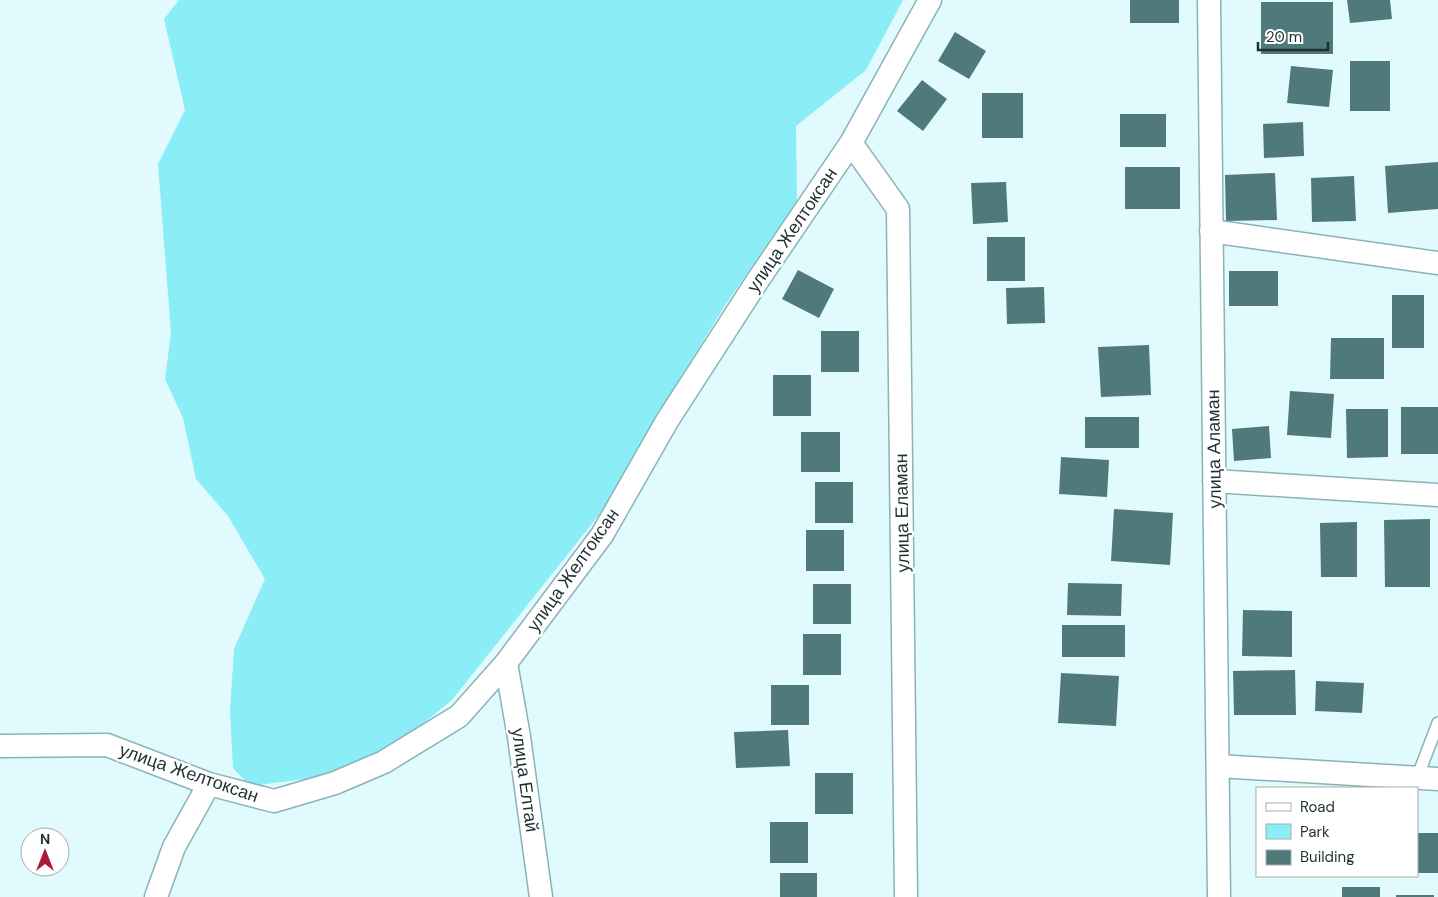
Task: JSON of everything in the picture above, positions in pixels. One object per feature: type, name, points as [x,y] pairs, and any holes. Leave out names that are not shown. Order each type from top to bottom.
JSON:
[{"type":"street","name":"улица Желтоксан","points":[[0,746],[107,746],[209,784],[274,802],[335,783],[384,762],[459,716],[506,663],[602,535],[667,421],[756,283],[850,143],[930,0]]},
{"type":"street","name":"улица Аламан","points":[[1210,0],[1219,897]]},
{"type":"street","name":"улица Еламан","points":[[850,143],[898,209],[906,897]]},
{"type":"street","points":[[1211,231],[1438,263]]},
{"type":"street","points":[[1214,480],[1438,495]]},
{"type":"street","name":"улица Елтай","points":[[506,663],[519,737],[541,897]]},
{"type":"street","points":[[1218,766],[1428,778]]},
{"type":"street","points":[[156,897],[174,847],[209,784]]},
{"type":"lane","points":[[1428,778],[1438,723]]},
{"type":"green space","points":[[179,0],[903,0],[866,70],[796,126],[797,202],[726,304],[679,380],[610,501],[452,700],[392,749],[322,777],[250,786],[233,768],[230,711],[234,649],[265,579],[228,516],[196,479],[183,418],[165,379],[171,333],[158,164],[185,110],[164,19]]},
{"type":"building","points":[[1130,0],[1179,0],[1179,23],[1130,23]]},
{"type":"building","points":[[1347,0],[1390,0],[1392,19],[1350,23]]},
{"type":"building","points":[[1261,2],[1333,2],[1333,54],[1261,54]]},
{"type":"building","points":[[955,32],[986,51],[969,79],[938,61]]},
{"type":"building","points":[[1350,61],[1390,61],[1390,111],[1350,111]]},
{"type":"building","points":[[1291,66],[1333,70],[1329,107],[1287,103]]},
{"type":"building","points":[[922,80],[947,99],[923,131],[897,111]]},
{"type":"building","points":[[982,93],[1023,93],[1023,138],[982,138]]},
{"type":"building","points":[[1120,114],[1166,114],[1166,147],[1120,147]]},
{"type":"building","points":[[1303,122],[1304,156],[1264,158],[1263,124]]},
{"type":"building","points":[[1438,162],[1438,209],[1388,213],[1385,166]]},
{"type":"building","points":[[1125,167],[1180,167],[1180,209],[1125,209]]},
{"type":"building","points":[[1275,173],[1277,220],[1226,221],[1225,175]]},
{"type":"building","points":[[1354,176],[1356,221],[1312,222],[1311,178]]},
{"type":"building","points":[[1006,182],[1008,222],[973,224],[971,183]]},
{"type":"building","points":[[987,237],[1025,237],[1025,281],[987,281]]},
{"type":"building","points":[[798,270],[834,289],[819,318],[782,299]]},
{"type":"building","points":[[1229,271],[1278,271],[1278,306],[1229,306]]},
{"type":"building","points":[[1044,287],[1045,323],[1007,324],[1006,288]]},
{"type":"building","points":[[1392,295],[1424,295],[1424,348],[1392,348]]},
{"type":"building","points":[[821,331],[859,331],[859,372],[821,372]]},
{"type":"building","points":[[1331,338],[1384,338],[1384,379],[1330,379]]},
{"type":"building","points":[[1149,345],[1151,395],[1101,397],[1098,347]]},
{"type":"building","points":[[773,375],[811,375],[811,416],[773,416]]},
{"type":"building","points":[[1290,391],[1334,394],[1331,438],[1287,435]]},
{"type":"building","points":[[1401,407],[1438,407],[1438,454],[1401,454]]},
{"type":"building","points":[[1346,409],[1388,409],[1388,457],[1347,458]]},
{"type":"building","points":[[1085,417],[1139,417],[1139,448],[1085,448]]},
{"type":"building","points":[[1269,426],[1271,458],[1234,461],[1232,429]]},
{"type":"building","points":[[801,432],[840,432],[840,472],[801,472]]},
{"type":"building","points":[[1061,457],[1109,460],[1107,497],[1059,494]]},
{"type":"building","points":[[815,482],[853,482],[853,523],[815,523]]},
{"type":"building","points":[[1114,509],[1173,513],[1170,565],[1111,561]]},
{"type":"building","points":[[1430,519],[1430,587],[1385,587],[1384,520]]},
{"type":"building","points":[[1357,522],[1357,577],[1321,577],[1320,523]]},
{"type":"building","points":[[806,530],[844,530],[844,571],[806,571]]},
{"type":"building","points":[[1068,583],[1122,584],[1121,616],[1067,615]]},
{"type":"building","points":[[813,584],[851,584],[851,624],[813,624]]},
{"type":"building","points":[[1243,610],[1292,611],[1292,657],[1242,656]]},
{"type":"building","points":[[1062,625],[1125,625],[1125,657],[1062,657]]},
{"type":"building","points":[[803,634],[841,634],[841,675],[803,675]]},
{"type":"building","points":[[1295,670],[1296,715],[1234,715],[1233,671]]},
{"type":"building","points":[[1061,673],[1119,676],[1116,726],[1058,723]]},
{"type":"building","points":[[1316,681],[1364,683],[1362,713],[1315,711]]},
{"type":"building","points":[[771,685],[809,685],[809,725],[771,725]]},
{"type":"building","points":[[788,730],[790,766],[736,768],[734,732]]},
{"type":"building","points":[[815,773],[853,773],[853,814],[815,814]]},
{"type":"building","points":[[770,822],[808,822],[808,863],[770,863]]},
{"type":"building","points":[[1418,833],[1438,833],[1438,873],[1418,873]]},
{"type":"building","points":[[780,873],[817,873],[817,897],[780,897]]},
{"type":"building","points":[[1342,887],[1380,887],[1380,897],[1342,897]]},
{"type":"building","points":[[1396,895],[1434,895],[1434,897],[1396,897]]}]
